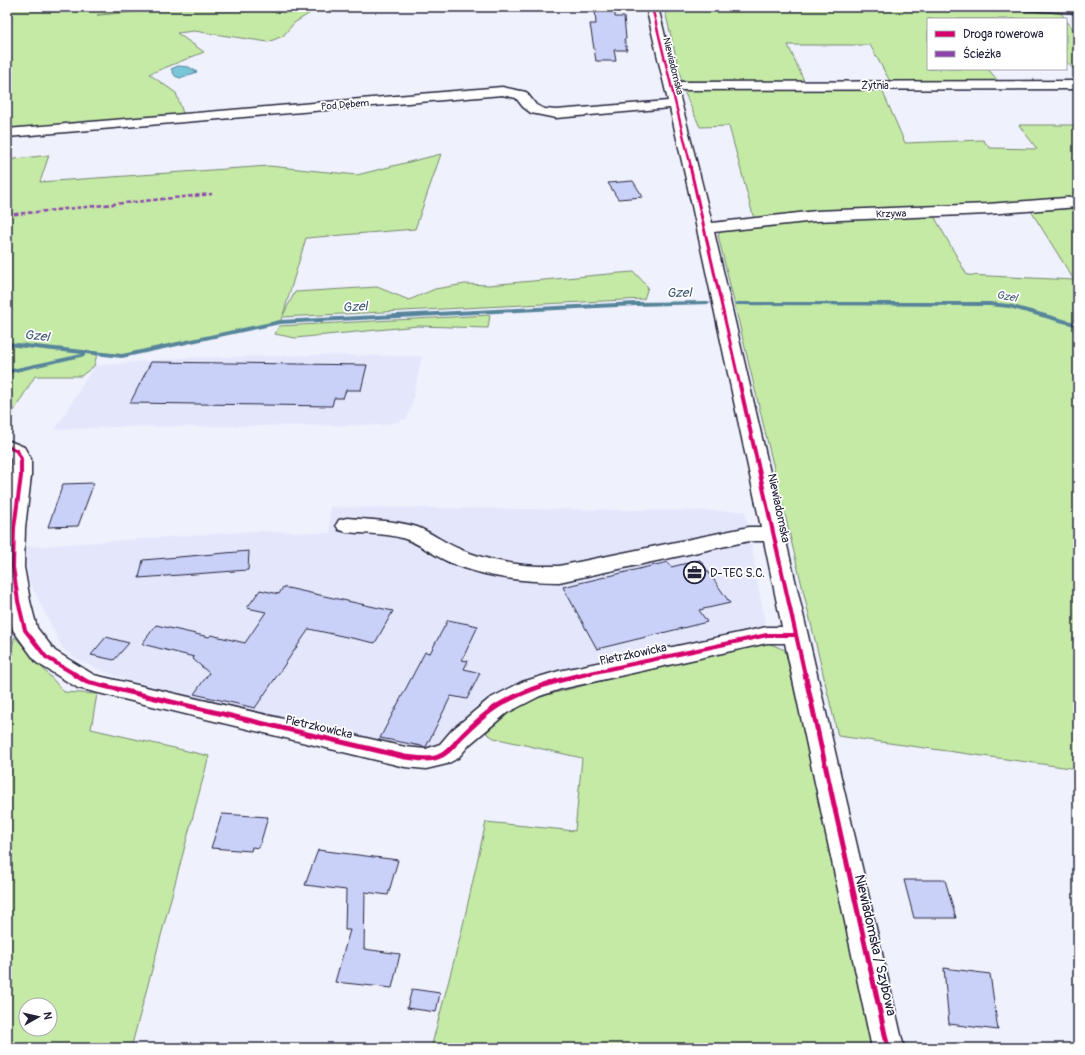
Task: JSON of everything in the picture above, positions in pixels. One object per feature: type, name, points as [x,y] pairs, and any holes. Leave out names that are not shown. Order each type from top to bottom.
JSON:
[{"type":"street","name":"Niewiadomska","points":[[652,7],[693,175],[843,846]]},
{"type":"street","points":[[1025,7],[1078,10]]},
{"type":"street","name":"Żytnia","points":[[671,86],[1078,85]]},
{"type":"street","name":"Pod Dębem","points":[[7,133],[502,91],[522,95],[525,102],[534,110],[543,113],[556,114],[675,104]]},
{"type":"street","name":"Krzywa","points":[[705,229],[742,223],[816,216],[988,209],[1078,202]]},
{"type":"street","name":"Pietrzkowicka","points":[[7,446],[17,451],[21,459],[21,476],[14,528],[13,566],[18,601],[25,630],[46,657],[87,682],[405,757],[426,760],[438,757],[449,751],[461,737],[498,706],[531,689],[559,680],[767,635],[796,635]]},
{"type":"street","points":[[347,526],[406,531],[420,536],[445,552],[477,564],[518,572],[543,574],[559,574],[749,534],[774,534]]},
{"type":"street","name":"Niewiadomska / Szybowa","points":[[843,846],[888,1048]]},
{"type":"shaded area","points":[[310,355],[422,356],[411,408],[406,419],[386,425],[109,427],[55,430],[94,366],[179,358]]},
{"type":"shaded area","points":[[330,507],[745,511],[767,635],[504,692],[467,716],[443,746],[419,752],[328,733],[124,679],[83,663],[63,649],[29,581],[26,547],[254,531],[330,533]]},
{"type":"green space","points":[[7,7],[140,7],[141,10],[97,15],[193,7],[315,7],[310,13],[294,23],[283,36],[268,42],[194,31],[177,33],[204,52],[149,74],[176,93],[184,116],[61,124],[60,126],[7,130]]},
{"type":"green space","points":[[664,7],[960,7],[1061,13],[1064,18],[927,18],[927,70],[989,70],[999,82],[891,83],[870,45],[788,45],[805,83],[683,86]]},
{"type":"green space","points":[[1067,21],[1078,36],[1078,74],[1067,62]]},
{"type":"green space","points":[[881,88],[905,143],[983,140],[990,148],[1037,149],[1019,125],[1078,125],[1078,198],[754,219],[729,126],[700,127],[683,89]]},
{"type":"green space","points":[[441,154],[415,229],[306,238],[283,315],[295,292],[377,287],[409,300],[435,289],[465,284],[489,285],[634,272],[648,287],[644,299],[282,317],[280,322],[122,356],[97,354],[94,366],[81,376],[35,376],[7,422],[7,160],[49,155],[40,182],[269,166],[357,175]]},
{"type":"green space","points":[[1078,208],[1078,769],[838,736],[718,235],[724,229],[806,221],[876,217],[934,216],[967,275],[1074,280],[1031,211]]},
{"type":"green space","points":[[490,315],[488,328],[418,326],[295,338],[275,334],[279,326]]},
{"type":"green space","points":[[15,637],[64,692],[97,694],[91,729],[209,756],[131,1048],[7,1048],[7,661]]},
{"type":"green space","points":[[768,643],[785,650],[877,1048],[431,1048],[461,934],[486,822],[575,831],[582,758],[494,738],[486,733],[515,706],[547,695],[635,672]]},
{"type":"water","points":[[178,66],[189,67],[197,72],[180,78],[175,76],[171,69]]},
{"type":"building","points":[[595,8],[615,8],[615,17],[624,17],[626,39],[624,39],[627,50],[614,50],[616,61],[596,61],[590,24],[596,24]]},
{"type":"building","points":[[633,181],[643,197],[618,199],[608,183]]},
{"type":"building","points":[[151,362],[367,365],[361,390],[346,390],[343,398],[334,398],[332,406],[130,403]]},
{"type":"building","points":[[94,483],[78,526],[48,527],[63,484]]},
{"type":"building","points":[[249,551],[248,570],[139,578],[143,560]]},
{"type":"building","points":[[700,560],[730,603],[699,610],[707,622],[597,649],[563,587],[668,562],[671,567]]},
{"type":"building","points":[[283,587],[393,611],[375,643],[309,629],[255,708],[194,694],[209,673],[193,659],[194,657],[142,644],[156,625],[209,637],[211,635],[245,643],[266,612],[247,608],[260,590],[279,594]]},
{"type":"building","points":[[448,620],[478,626],[462,660],[468,661],[464,669],[480,673],[467,699],[451,696],[426,747],[380,738],[425,652],[430,653]]},
{"type":"building","points":[[106,637],[129,643],[114,660],[91,655]]},
{"type":"building","points":[[222,814],[268,817],[259,848],[252,847],[251,851],[211,848]]},
{"type":"building","points":[[318,850],[398,860],[388,895],[365,892],[364,949],[400,954],[392,988],[335,982],[350,930],[345,930],[346,890],[305,885]]},
{"type":"building","points":[[904,880],[945,880],[956,918],[914,918]]},
{"type":"building","points":[[944,968],[990,974],[998,1030],[949,1024]]},
{"type":"building","points":[[412,989],[440,993],[436,1012],[407,1008]]},
{"type":"waterway","name":"Gzel","points":[[7,344],[122,356],[280,322],[636,304],[708,303]]},
{"type":"waterway","name":"Gzel","points":[[738,304],[989,304],[1009,306],[1078,325]]},
{"type":"waterway","points":[[7,372],[83,355]]},
{"type":"marked path","points":[[7,215],[212,194]]},
{"type":"cycle path","points":[[652,7],[700,206],[888,1048]]},
{"type":"cycle path","points":[[7,446],[17,451],[21,459],[21,476],[14,528],[13,567],[18,601],[25,630],[46,657],[87,682],[405,757],[426,759],[438,757],[449,751],[461,737],[498,706],[531,689],[559,680],[767,635],[796,635]]},
{"type":"place","name":"D-TEC S.C.","points":[[695,573]]}]
